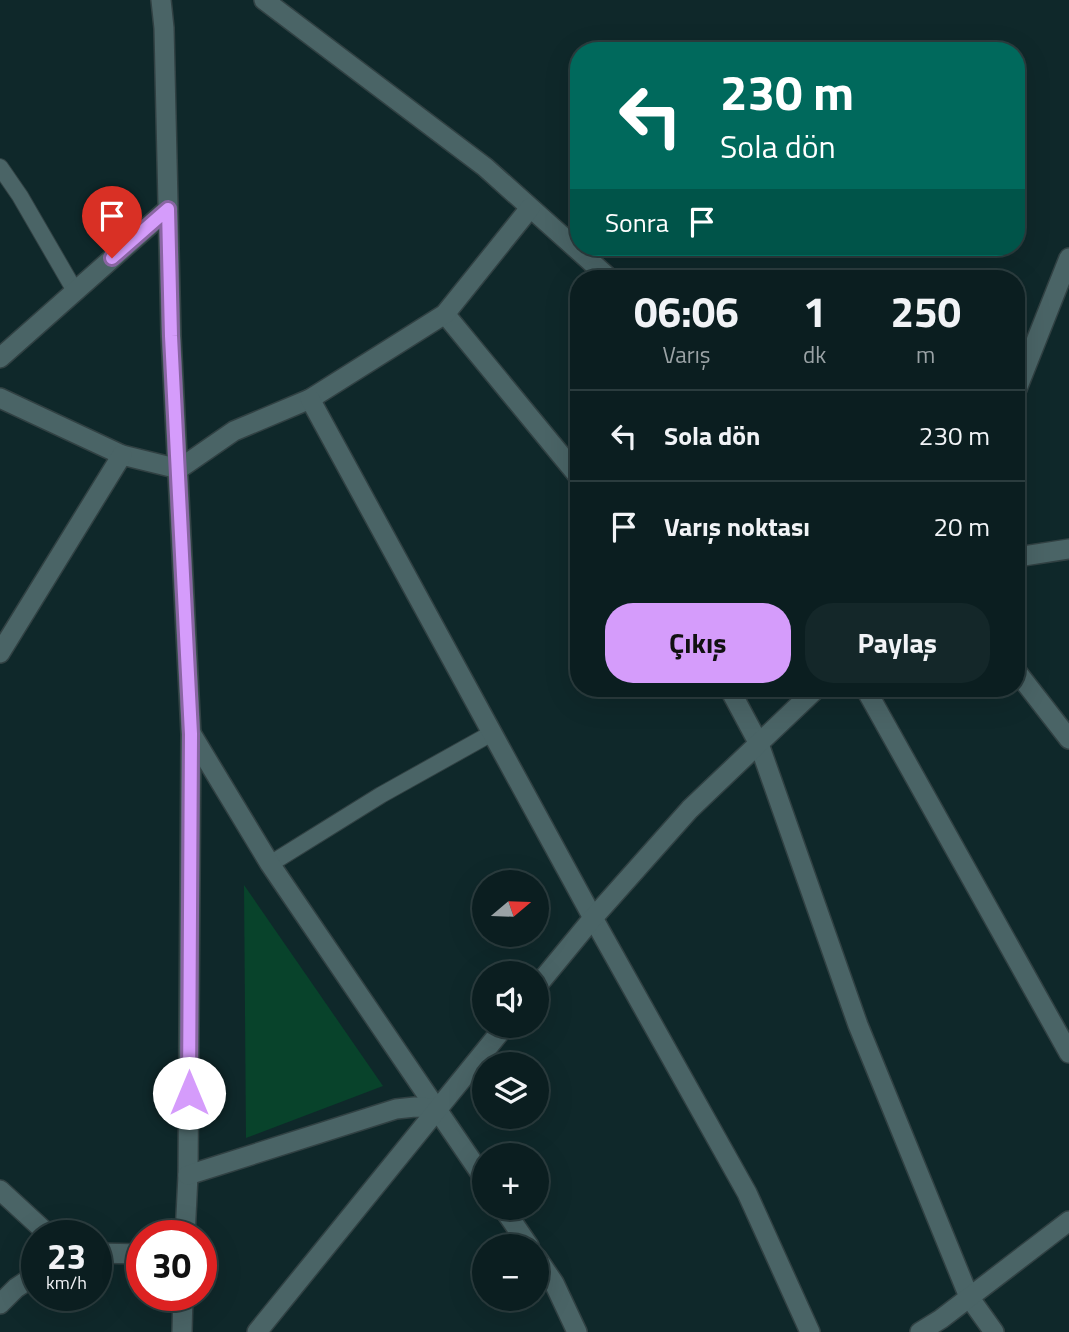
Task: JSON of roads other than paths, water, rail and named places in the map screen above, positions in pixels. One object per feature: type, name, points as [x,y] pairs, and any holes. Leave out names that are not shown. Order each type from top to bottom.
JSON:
[{"type":"street","points":[[162,0],[171,336],[191,734],[186,1220]]},
{"type":"street","points":[[264,0],[485,167],[570,243]]},
{"type":"street","points":[[0,398],[122,455],[179,469],[234,431],[310,399],[445,314],[530,208]]},
{"type":"street","points":[[0,358],[168,209]]},
{"type":"street","points":[[584,256],[600,270]]},
{"type":"street","points":[[1025,369],[1069,258]]},
{"type":"street","points":[[445,314],[570,466]]},
{"type":"street","points":[[310,399],[593,918],[747,1193],[810,1332]]},
{"type":"street","points":[[0,653],[122,455]]},
{"type":"street","points":[[1025,557],[1069,549]]},
{"type":"street","points":[[1025,682],[1069,739]]},
{"type":"street","points":[[734,697],[759,744],[858,1025],[969,1297],[994,1332]]},
{"type":"street","points":[[549,971],[690,809],[808,697]]},
{"type":"street","points":[[870,697],[1069,1053]]},
{"type":"street","points":[[191,734],[270,864],[472,1160]]},
{"type":"street","points":[[257,1332],[495,1038]]},
{"type":"street","points":[[188,1175],[396,1109],[437,1108]]},
{"type":"street","points":[[0,1191],[32,1220]]},
{"type":"street","points":[[920,1332],[1069,1222]]},
{"type":"street","points":[[549,1276],[577,1332]]},
{"type":"street","points":[[0,1304],[21,1284]]},
{"type":"street","points":[[182,1332],[183,1311]]},
{"type":"lane","points":[[0,167],[20,196],[75,291]]},
{"type":"lane","points":[[270,864],[381,795],[492,733]]}]
